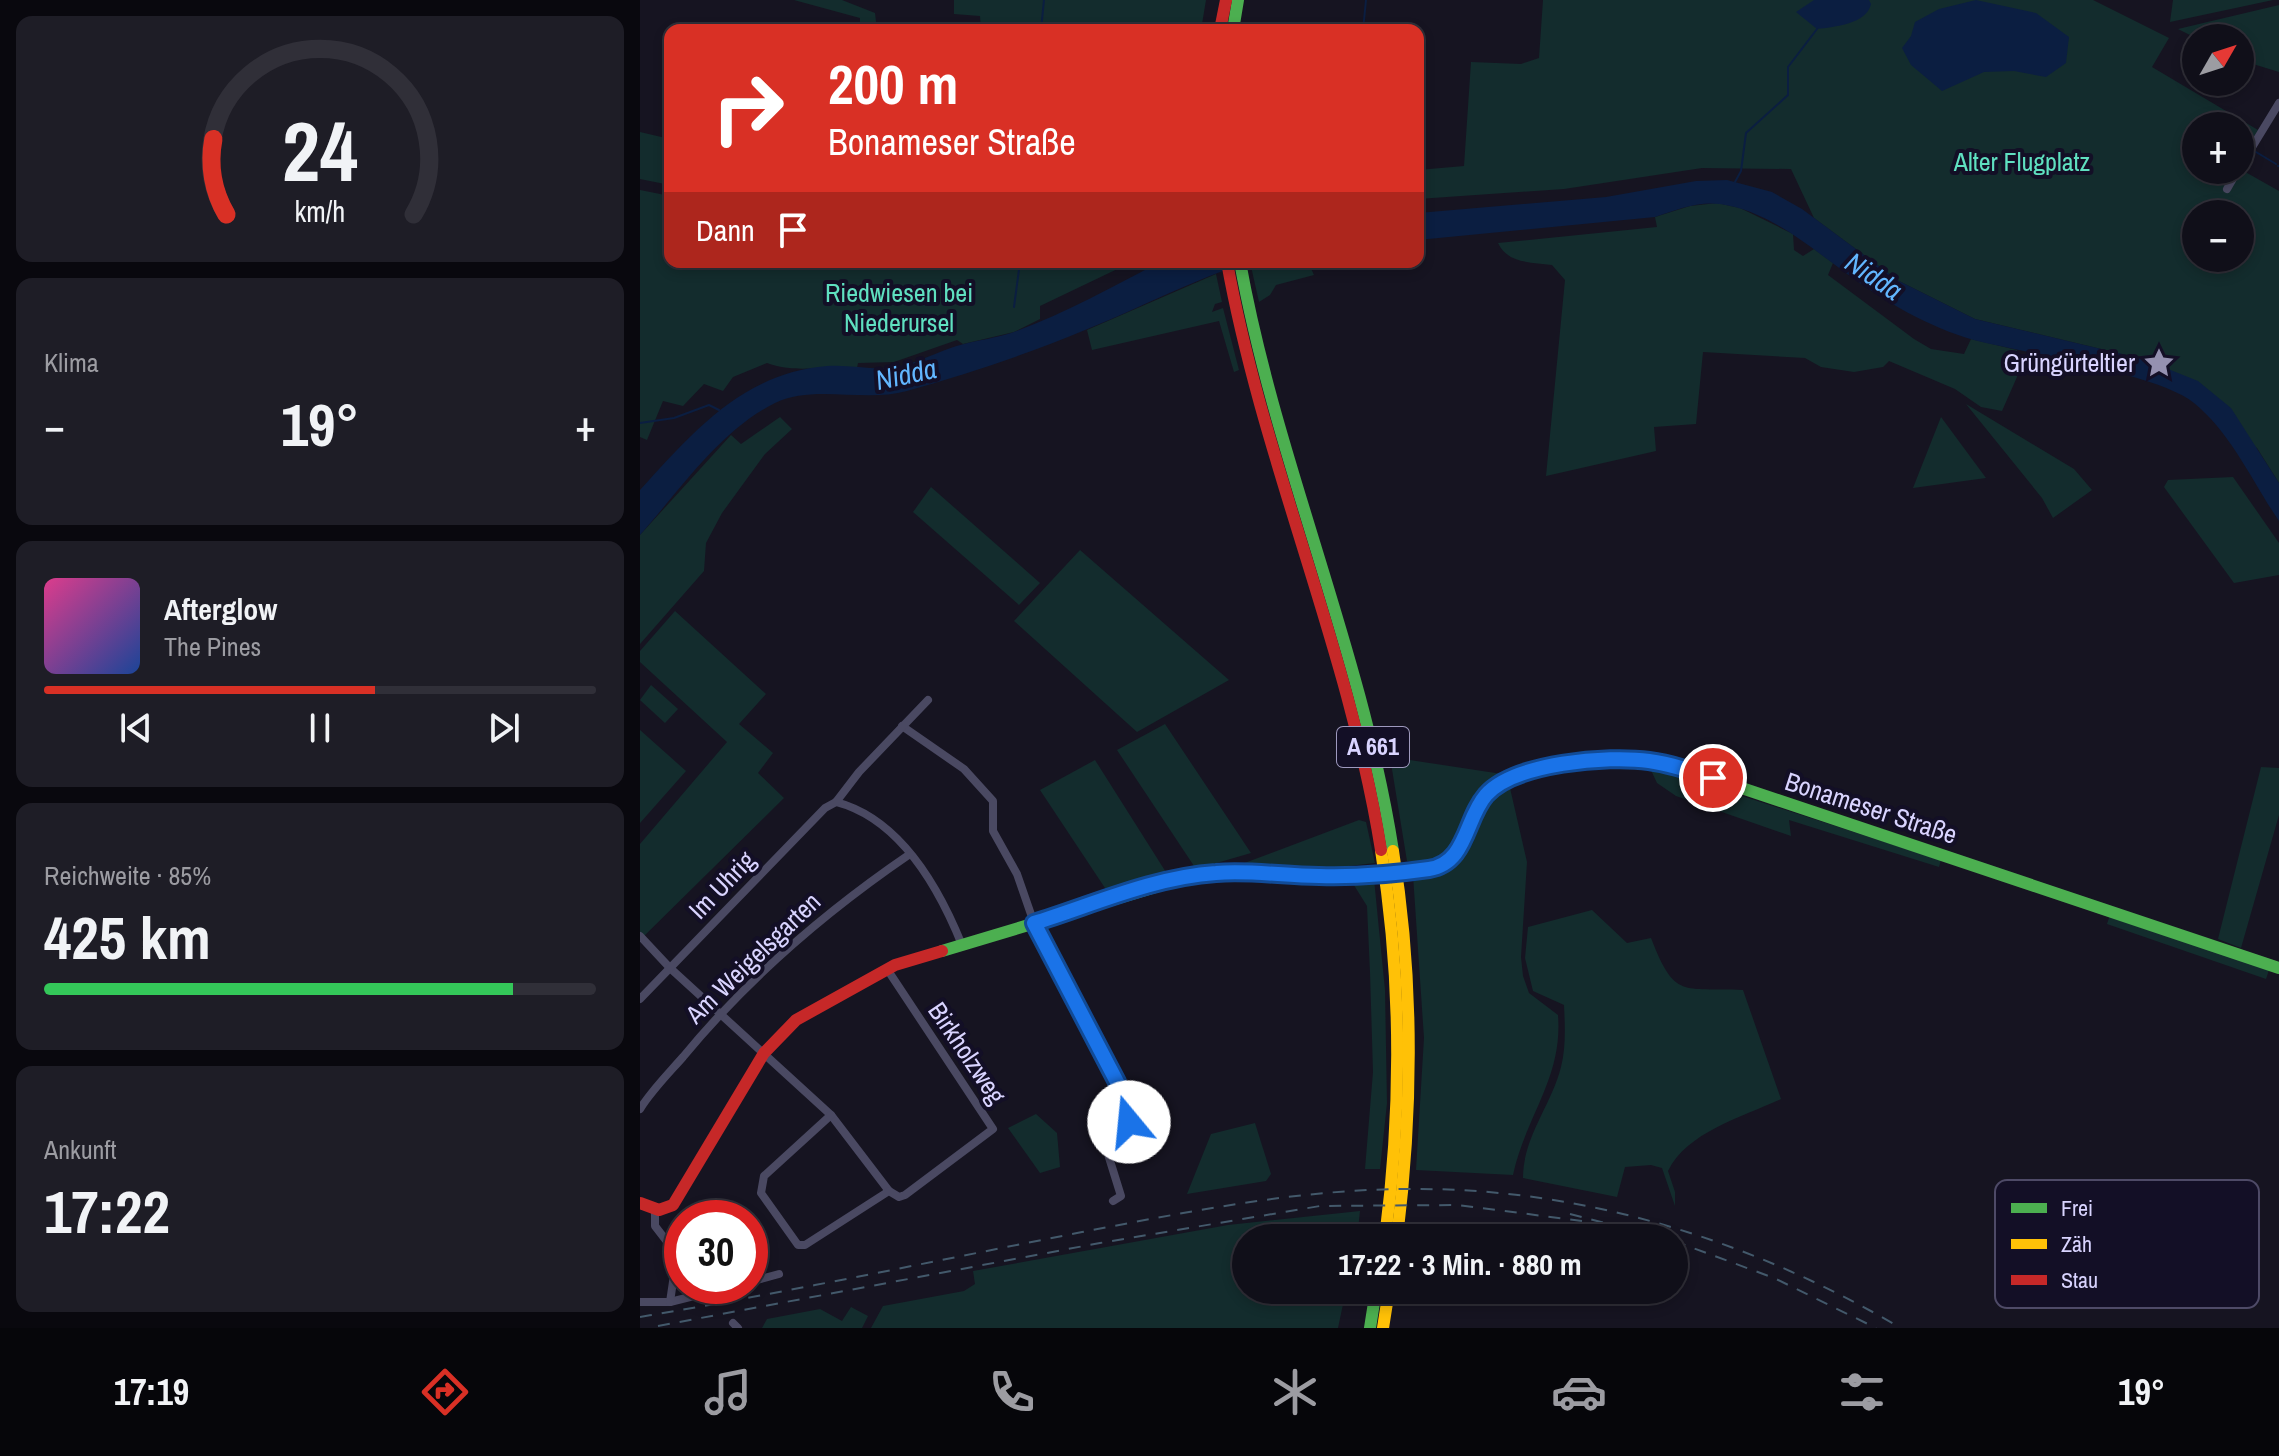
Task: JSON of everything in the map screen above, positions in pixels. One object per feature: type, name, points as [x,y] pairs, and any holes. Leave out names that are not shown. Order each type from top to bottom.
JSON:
[{"type":"main road","points":[[1221,24],[1226,0]]},
{"type":"main road","points":[[1234,24],[1238,0]]},
{"type":"main road","name":"A 661","points":[[1234,268],[1264,420],[1355,723],[1382,856],[1399,1050],[1386,1224]]},
{"type":"main road","name":"A 661","points":[[1234,268],[1276,419],[1368,723],[1393,844],[1409,983],[1412,1077],[1398,1224]]},
{"type":"main road","name":"Bonameser Straße","points":[[655,1210],[669,1208],[677,1200],[764,1053],[796,1020],[887,969],[1170,881],[1205,874],[1354,874],[1428,869],[1441,864],[1459,849],[1482,801],[1508,779],[1586,761],[1650,761],[1683,768],[2279,968]]},
{"type":"main road","points":[[640,1203],[655,1210]]},
{"type":"main road","points":[[1370,1328],[1374,1304]]},
{"type":"main road","points":[[1383,1328],[1387,1304]]},
{"type":"street","points":[[2254,144],[2279,103]]},
{"type":"street","points":[[2227,189],[2230,184]]},
{"type":"street","name":"Im Uhrig","points":[[640,999],[825,808],[836,802],[928,700]]},
{"type":"street","points":[[902,726],[964,769],[993,801],[993,831],[1017,874],[1034,923],[1125,1103],[1129,1127],[1120,1137],[1112,1138]]},
{"type":"street","points":[[836,802],[866,815],[910,854],[938,892],[962,945]]},
{"type":"street","name":"Am Weigelsgarten","points":[[640,1109],[719,1014],[776,957],[847,897],[910,854]]},
{"type":"street","points":[[640,936],[719,1014],[831,1115],[889,1191],[805,1245],[798,1245],[761,1193],[760,1186],[764,1176],[831,1115]]},
{"type":"street","name":"Birkholzweg","points":[[887,969],[993,1129],[899,1197],[889,1191]]},
{"type":"street","points":[[1112,1138],[1104,1129],[1104,1119],[1125,1103]]},
{"type":"street","points":[[1112,1138],[1107,1151],[1121,1196],[1113,1201]]},
{"type":"street","points":[[655,1210],[655,1226],[664,1238]]},
{"type":"street","points":[[768,1277],[779,1274]]},
{"type":"street","points":[[640,1302],[664,1302]]},
{"type":"green space","points":[[794,0],[842,0],[875,13],[876,24],[860,24],[860,18]]},
{"type":"green space","points":[[954,0],[1206,0],[1202,24],[981,24],[980,16],[954,14]]},
{"type":"green space","name":"Alter Flugplatz","points":[[1543,0],[2093,0],[2169,38],[2152,67],[2182,85],[2182,96],[2201,96],[2228,112],[2182,112],[2182,184],[2254,184],[2254,177],[2279,191],[2279,483],[2257,448],[2143,359],[1975,319],[1899,281],[1814,218],[1791,169],[1702,168],[1564,189],[1424,199],[1424,169],[1464,166],[1471,62],[1521,64],[1539,58]]},
{"type":"green space","points":[[2173,0],[2273,0],[2170,22]]},
{"type":"green space","points":[[2279,5],[2279,72],[2254,64],[2254,24],[2199,24]]},
{"type":"green space","points":[[640,132],[664,138],[664,184],[640,179]]},
{"type":"green space","name":"Riedwiesen bei Niederursel","points":[[640,190],[664,195],[664,268],[1119,268],[1040,306],[1040,319],[1014,332],[963,344],[957,340],[894,362],[858,363],[857,368],[800,369],[767,363],[733,377],[723,391],[704,384],[683,406],[663,401],[647,440],[640,437]]},
{"type":"green space","points":[[1717,203],[1740,208],[1793,234],[1794,250],[1803,256],[1814,249],[1833,263],[1828,275],[1931,349],[1964,354],[1971,339],[2017,350],[2017,377],[2002,411],[1981,407],[1955,389],[1889,361],[1883,367],[1854,372],[1821,367],[1805,358],[1703,352],[1696,424],[1654,427],[1656,451],[1546,476],[1565,280],[1552,265],[1514,258],[1498,243],[1657,227],[1655,217],[1690,206]]},
{"type":"green space","points":[[1251,268],[1311,268],[1314,275],[1276,285],[1270,295],[1259,302]]},
{"type":"green space","points":[[1216,274],[1222,302],[1215,304],[1212,312],[1223,308],[1239,370],[1234,372],[1219,321],[1092,350],[1087,330]]},
{"type":"green space","points":[[1966,404],[2074,469],[2092,490],[2053,518],[2042,498]]},
{"type":"green space","points":[[780,417],[792,429],[765,454],[722,513],[706,543],[704,571],[640,644],[640,535],[731,435],[741,444]]},
{"type":"green space","points":[[1941,417],[1986,478],[1913,488]]},
{"type":"green space","points":[[2233,477],[2279,543],[2279,575],[2234,583],[2164,487],[2168,480]]},
{"type":"green space","points":[[931,487],[1040,583],[1019,605],[913,512]]},
{"type":"green space","points":[[1080,550],[1229,680],[1137,732],[1014,621]]},
{"type":"green space","points":[[675,611],[766,694],[739,724],[773,753],[758,773],[784,798],[640,940],[640,844],[727,742],[640,662],[640,651]]},
{"type":"green space","points":[[651,685],[678,709],[665,723],[640,700]]},
{"type":"green space","points":[[1165,724],[1251,853],[1196,869],[1117,750]]},
{"type":"green space","points":[[640,730],[686,771],[640,823]]},
{"type":"green space","points":[[1390,757],[1502,774],[1489,787],[1455,844],[1444,854],[1429,860],[1407,861]]},
{"type":"green space","points":[[1095,760],[1169,877],[1114,895],[1107,891],[1040,790]]},
{"type":"green space","points":[[1649,766],[1941,860],[1939,867],[1789,820],[1791,836],[1676,796],[1657,783]]},
{"type":"green space","points":[[2261,767],[2279,768],[2279,815],[2241,948],[2218,939]]},
{"type":"green space","points":[[1510,788],[1527,862],[1521,957],[1523,976],[1529,993],[1558,1015],[1555,1058],[1513,1175],[1416,1170],[1424,1038],[1413,875],[1441,869],[1459,859],[1470,847],[1487,806],[1495,796]]},
{"type":"green space","points":[[1359,820],[1366,822],[1375,863],[1315,870],[1239,865]]},
{"type":"green space","points":[[1374,879],[1385,990],[1387,1103],[1380,1169],[1365,1169],[1373,1072],[1370,972],[1367,906],[1352,882]]},
{"type":"green space","points":[[1592,910],[1627,943],[1651,938],[1667,972],[1683,986],[1743,990],[1781,1099],[1717,1127],[1677,1157],[1668,1171],[1675,1192],[1675,1206],[1662,1168],[1651,1165],[1625,1167],[1617,1197],[1523,1178],[1532,1135],[1561,1067],[1565,1036],[1564,1005],[1533,991],[1525,958],[1528,927]]},
{"type":"green space","points":[[2110,915],[2269,970],[2266,979],[2107,924]]},
{"type":"green space","points":[[1036,1114],[1057,1133],[1060,1167],[1040,1173],[1008,1128]]},
{"type":"green space","points":[[1255,1123],[1271,1174],[1266,1181],[1187,1194],[1211,1134]]},
{"type":"green space","points":[[1360,1211],[1359,1224],[1237,1224]]},
{"type":"green space","points":[[1232,1225],[1232,1304],[1343,1304],[1338,1328],[871,1328],[883,1306],[964,1291],[975,1284],[973,1271]]},
{"type":"green space","points":[[851,1307],[868,1316],[862,1328],[762,1328],[767,1319],[820,1309],[842,1321]]},
{"type":"water","points":[[1814,0],[1869,0],[1871,4],[1857,20],[1817,29],[1796,12]]},
{"type":"water","points":[[1976,0],[2036,13],[2069,37],[2066,63],[2046,77],[2014,71],[1984,72],[1942,91],[1911,65],[1902,48],[1911,36],[1915,22],[1939,9]]},
{"type":"water","name":"Nidda","points":[[1727,180],[1772,192],[1802,209],[1899,281],[1975,319],[2143,359],[2198,381],[2231,408],[2279,483],[2279,521],[2219,429],[2194,403],[2177,392],[2122,374],[1974,340],[1940,328],[1876,293],[1787,231],[1738,208],[1703,204],[1655,217],[1424,239],[1424,212],[1606,197],[1696,181]]},
{"type":"water","name":"Nidda","points":[[1148,268],[1232,268],[1042,347],[907,391],[874,395],[806,395],[775,403],[736,429],[719,445],[640,535],[640,490],[700,427],[745,393],[797,371],[827,366],[877,368],[913,363],[957,346],[1011,333],[1068,309]]},
{"type":"waterway","points":[[1042,24],[1044,0]]},
{"type":"waterway","points":[[1364,24],[1366,0]]},
{"type":"waterway","points":[[1735,182],[1741,171],[1746,133],[1788,95],[1788,67],[1817,29]]},
{"type":"waterway","points":[[2256,152],[2276,164]]},
{"type":"waterway","points":[[1014,307],[1019,268]]},
{"type":"waterway","points":[[640,423],[674,418],[709,405],[719,410]]},
{"type":"railway","points":[[640,1317],[1207,1209],[1333,1192],[1418,1189],[1482,1191],[1545,1199],[1607,1210],[1668,1226],[1788,1270],[1901,1328]]},
{"type":"railway","points":[[658,1326],[1100,1243],[1320,1206],[1458,1205],[1582,1221]]},
{"type":"railway","points":[[1570,1214],[1609,1224]]},
{"type":"railway","points":[[1688,1246],[1774,1278],[1876,1328]]},
{"type":"traffic: fast","points":[[1234,24],[1238,0]]},
{"type":"traffic: fast","points":[[1241,268],[1275,410],[1361,702],[1393,851]]},
{"type":"traffic: fast","points":[[1685,769],[2279,968]]},
{"type":"traffic: fast","points":[[1354,874],[1428,869]]},
{"type":"traffic: fast","points":[[942,951],[1192,876],[1232,872],[1354,874]]},
{"type":"traffic: fast","points":[[1370,1328],[1374,1304]]},
{"type":"traffic: slow","points":[[1428,869],[1440,864],[1456,849],[1483,799],[1500,784],[1522,773],[1549,765],[1608,760],[1685,769]]},
{"type":"traffic: slow","points":[[1381,850],[1393,947],[1397,1044],[1397,1092],[1387,1224]]},
{"type":"traffic: slow","points":[[1393,851],[1405,948],[1409,1044],[1406,1141],[1398,1224]]},
{"type":"traffic: slow","points":[[1383,1328],[1387,1304]]},
{"type":"traffic: jam","points":[[1221,24],[1226,0]]},
{"type":"traffic: jam","points":[[1228,268],[1262,410],[1348,701],[1367,775],[1381,850]]},
{"type":"traffic: jam","points":[[640,1203],[659,1210],[673,1205],[764,1053],[796,1020],[895,965],[942,951]]},
{"type":"place","name":"Grüngürteltier","points":[[2159,363]]},
{"type":"route","points":[[1129,1122],[1117,1082],[1034,923],[1170,881],[1217,872],[1322,876],[1432,869],[1459,849],[1487,794],[1503,781],[1528,773],[1586,761],[1625,759],[1666,763],[1713,778]]}]
